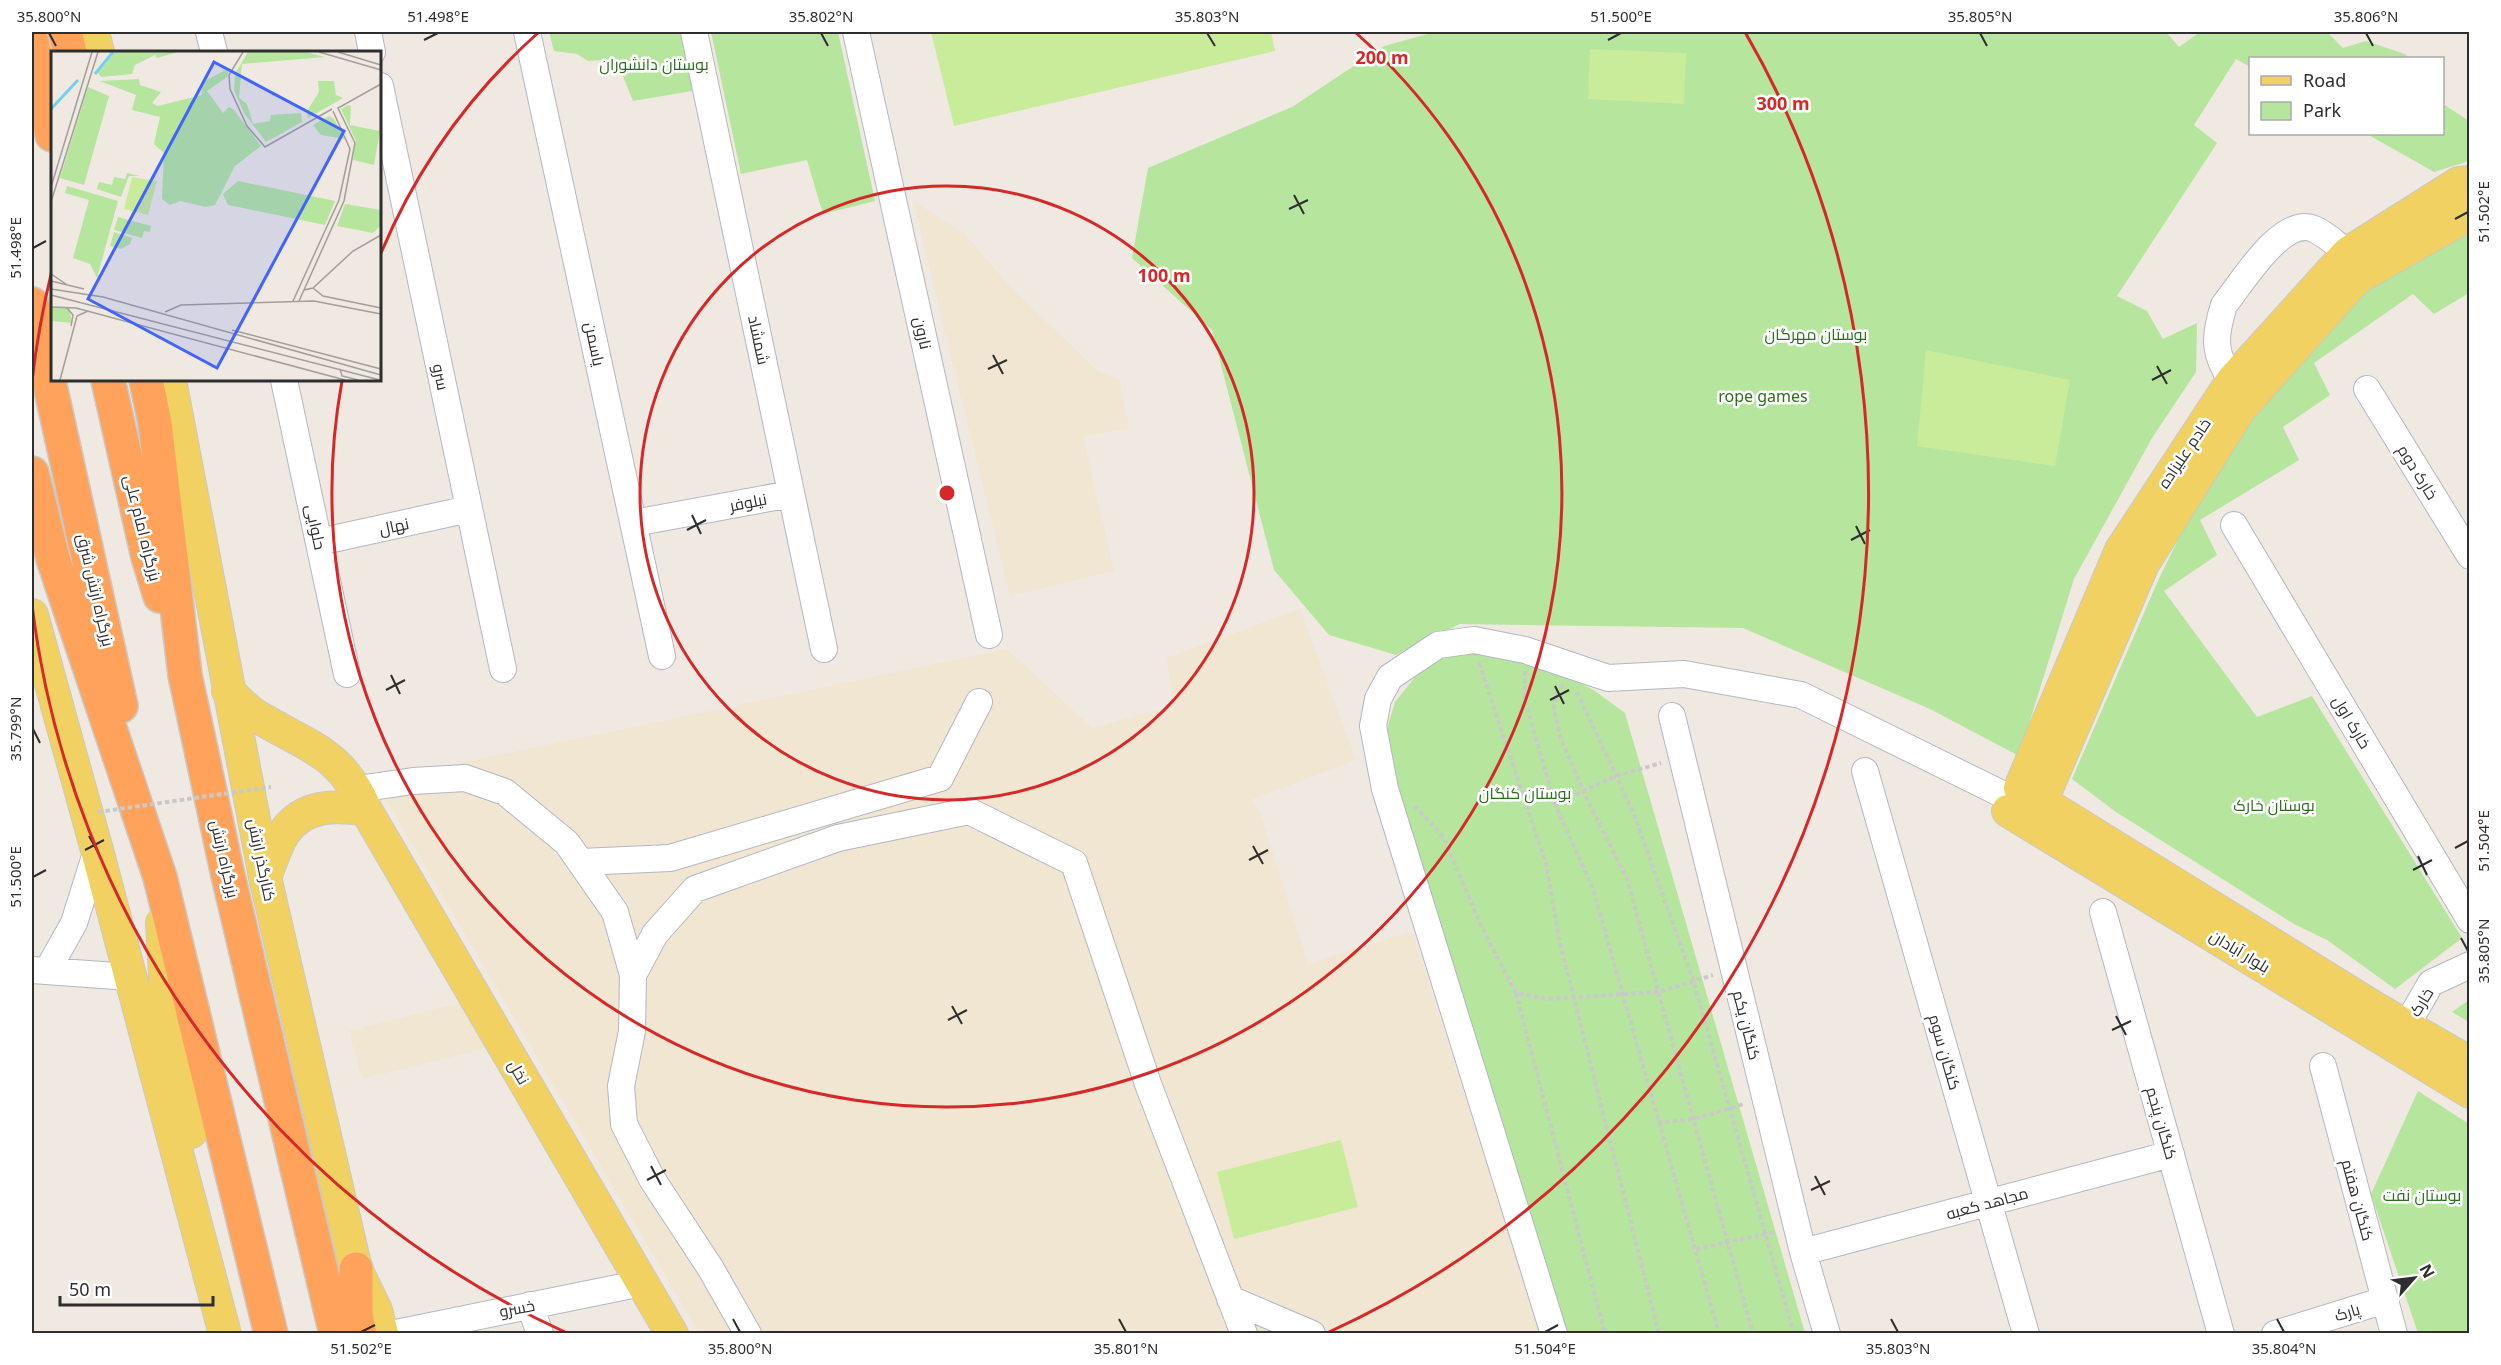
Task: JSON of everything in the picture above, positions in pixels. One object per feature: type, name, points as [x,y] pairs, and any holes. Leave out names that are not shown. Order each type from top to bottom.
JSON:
[{"type":"highway","points":[[65,32],[70,51]]},
{"type":"highway","points":[[88,32],[88,51]]},
{"type":"highway","points":[[32,42],[51,130]]},
{"type":"highway","name":"بزرگراه ارتش شرق","points":[[32,304],[160,877]]},
{"type":"highway","name":"بزرگراه امام علی","points":[[108,381],[148,557],[185,675]]},
{"type":"highway","name":"بزرگراه ارتش","points":[[146,381],[155,423],[185,675],[227,871],[336,1334]]},
{"type":"highway","points":[[32,473],[53,559],[160,877],[271,1334]]},
{"type":"highway","points":[[357,1269],[356,1315],[360,1334]]},
{"type":"main road","points":[[93,32],[98,51]]},
{"type":"main road","name":"خادم علیزاده","points":[[2023,805],[2121,550],[2232,381],[2348,253],[2459,183],[2469,182]]},
{"type":"main road","name":"خادم علیزاده","points":[[2023,805],[2143,564],[2240,409],[2357,278],[2469,214]]},
{"type":"main road","name":"کنارگذر ارتش","points":[[170,381],[265,877],[357,1269],[376,1310],[382,1334]]},
{"type":"main road","points":[[32,615],[97,850],[225,1334]]},
{"type":"main road","name":"نخل","points":[[228,691],[257,717],[312,744],[336,763],[362,800],[672,1334]]},
{"type":"main road","points":[[265,877],[284,832],[308,813],[362,800]]},
{"type":"main road","name":"بلوار آبادان","points":[[2023,805],[2401,1036],[2469,1092]]},
{"type":"main road","points":[[160,877],[167,1009],[231,1334]]},
{"type":"main road","name":"بلوار آبادان","points":[[2401,1036],[2469,1063]]},
{"type":"street","points":[[209,32],[214,51]]},
{"type":"street","points":[[368,32],[372,51]]},
{"type":"street","name":"یاسمن","points":[[527,32],[662,656]]},
{"type":"street","name":"شمشاد","points":[[693,32],[824,649]]},
{"type":"street","name":"نارون","points":[[856,32],[989,635]]},
{"type":"street","name":"سرو","points":[[381,91],[503,669]]},
{"type":"street","points":[[2232,381],[2217,356],[2216,337],[2224,305],[2277,238],[2291,229],[2314,229],[2348,253]]},
{"type":"street","name":"حلوایی","points":[[284,381],[347,674]]},
{"type":"street","name":"خارک دوم","points":[[2367,389],[2469,556]]},
{"type":"street","name":"نیلوفر","points":[[634,523],[791,494]]},
{"type":"street","name":"نهال","points":[[319,542],[469,509]]},
{"type":"street","name":"خارک اول","points":[[2234,525],[2469,920]]},
{"type":"street","points":[[1554,1334],[1385,789],[1373,726],[1378,699],[1390,677],[1438,645],[1469,640],[1526,650],[1570,670],[1608,678],[1684,674],[1801,694],[2023,805]]},
{"type":"street","points":[[581,862],[670,858],[940,778],[979,702]]},
{"type":"street","name":"کنگان یکم","points":[[1672,716],[1800,1240],[1827,1334]]},
{"type":"street","name":"کنگان سوم","points":[[1865,771],[2026,1334]]},
{"type":"street","points":[[362,800],[413,781],[465,778],[505,792],[567,843],[581,862],[615,912],[633,975],[632,1031],[621,1086],[624,1125],[652,1179],[711,1269],[748,1334]]},
{"type":"street","points":[[633,975],[655,934],[695,889],[838,838],[969,811],[1074,863],[1148,1084],[1244,1334]]},
{"type":"street","points":[[39,970],[74,923],[97,850]]},
{"type":"street","name":"کنگان پنجم","points":[[2103,912],[2221,1334]]},
{"type":"street","name":"خارک","points":[[2401,1036],[2431,983],[2469,965]]},
{"type":"street","points":[[39,970],[130,977]]},
{"type":"street","name":"کنگان هفتم","points":[[2323,1066],[2394,1334]]},
{"type":"street","name":"مجاهد کعبه","points":[[1800,1240],[1988,1202],[2171,1154]]},
{"type":"street","name":"خسرو","points":[[391,1334],[642,1283]]},
{"type":"street","points":[[1230,1299],[1312,1334]]},
{"type":"street","name":"پارک","points":[[2275,1334],[2385,1300]]},
{"type":"street","points":[[530,1305],[540,1334]]},
{"type":"path","points":[[1469,640],[1483,673],[1546,864],[1559,939],[1573,998],[1659,1334]]},
{"type":"path","points":[[1526,650],[1524,697],[1556,804],[1593,889],[1719,1334]]},
{"type":"path","points":[[1570,670],[1634,814],[1693,980],[1794,1334]]},
{"type":"path","points":[[1570,670],[1557,694],[1554,708],[1560,736],[1584,793],[1627,879],[1754,1334]]},
{"type":"path","points":[[1556,804],[1584,793],[1616,776],[1682,757]]},
{"type":"path","points":[[98,812],[271,787]]},
{"type":"path","points":[[1385,789],[1414,805],[1444,838],[1480,926],[1516,993],[1605,1334]]},
{"type":"path","points":[[1516,993],[1547,999],[1659,992],[1734,969]]},
{"type":"path","points":[[1658,1124],[1694,1119],[1729,1107],[1765,1099]]},
{"type":"path","points":[[1696,1249],[1730,1244],[1765,1234],[1800,1240]]},
{"type":"shaded area","points":[[913,201],[964,233],[1006,282],[1097,371],[1119,379],[1129,428],[1083,437],[1114,571],[1010,596]]},
{"type":"shaded area","points":[[1300,609],[1356,760],[1251,800],[1259,810],[1308,964],[1412,931],[1540,1333],[699,1333],[375,781],[1007,649],[1092,728],[1173,706],[1167,658]]},
{"type":"shaded area","points":[[472,1000],[503,1044],[362,1079],[349,1031]]},
{"type":"green space","name":"بوستان دانشوران","points":[[549,32],[686,32],[698,90],[633,101],[616,59],[588,61],[577,54],[554,51]]},
{"type":"green space","points":[[711,32],[838,32],[875,201],[823,214],[807,160],[741,174]]},
{"type":"green space","points":[[931,32],[1271,32],[1275,51],[954,126]]},
{"type":"green space","name":"بوستان مهرگان","points":[[1435,32],[2166,32],[2179,47],[2200,32],[2327,32],[2343,48],[2366,41],[2408,57],[2249,57],[2249,66],[2236,59],[2194,125],[2217,143],[2117,296],[2147,311],[2163,339],[2197,323],[2196,372],[2152,438],[2074,579],[2019,756],[1930,709],[1743,628],[1460,624],[1396,655],[1329,635],[1274,570],[1212,330],[1132,258],[1148,168],[1292,107],[1384,46]]},
{"type":"green space","points":[[1590,49],[1686,53],[1684,104],[1588,99]]},
{"type":"green space","points":[[2444,105],[2469,121],[2469,161],[2434,172],[2369,135],[2444,135]]},
{"type":"green space","name":"بوستان خارک","points":[[2469,231],[2469,293],[2434,314],[2413,294],[2314,363],[2330,395],[2283,427],[2299,460],[2200,520],[2217,555],[2164,591],[2257,717],[2312,696],[2462,938],[2395,989],[2327,940],[2294,924],[2116,812],[2072,779],[2157,583],[2211,471],[2273,388],[2359,285]]},
{"type":"green space","points":[[1926,350],[2070,380],[2055,466],[1917,446]]},
{"type":"green space","name":"بوستان کنگان","points":[[1485,649],[1560,672],[1595,691],[1625,713],[1805,1333],[1562,1333],[1384,739],[1395,702],[1423,667],[1454,650]]},
{"type":"green space","points":[[2469,1000],[2469,1022],[2452,1012]]},
{"type":"green space","name":"بوستان نفت","points":[[2418,1091],[2469,1124],[2469,1333],[2418,1333],[2371,1194]]},
{"type":"green space","points":[[1341,1140],[1358,1207],[1234,1239],[1217,1172]]},
{"type":"park label","name":"rope games","points":[[1763,396]]}]
